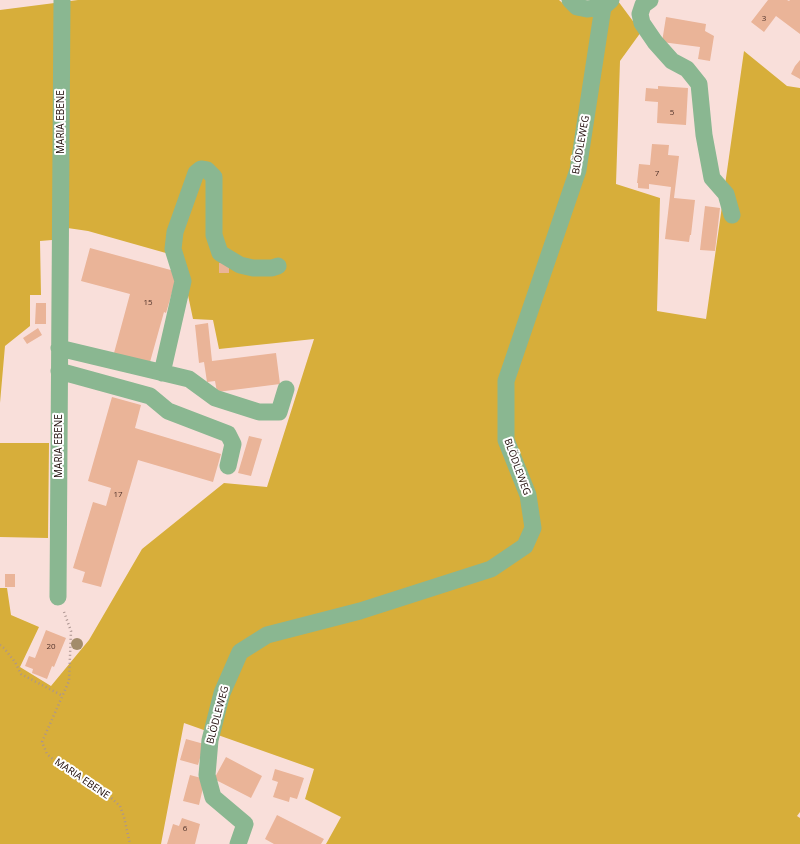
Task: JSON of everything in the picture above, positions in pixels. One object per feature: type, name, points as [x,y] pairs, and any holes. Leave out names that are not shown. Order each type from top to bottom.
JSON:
[{"type":"street","name":"MARIA EBENE","points":[[58,597],[62,0]]},
{"type":"street","points":[[570,0],[577,7],[587,9],[607,3]]},
{"type":"street","points":[[650,0],[643,5],[641,9],[640,14],[642,23],[655,42],[672,61],[687,69],[699,84],[704,135],[712,178],[726,194],[732,215]]},
{"type":"street","name":"BLÖDLEWEG","points":[[238,844],[245,824],[213,797],[207,775],[210,740],[222,692],[240,652],[267,635],[360,611],[491,569],[525,546],[533,528],[528,495],[506,440],[506,381],[578,170],[607,3]]},
{"type":"street","points":[[162,373],[183,281],[173,249],[175,232],[196,173],[201,169],[207,170],[214,177],[214,235],[220,253],[240,265],[253,268],[272,268],[278,266]]},
{"type":"street","points":[[59,348],[189,379],[215,398],[259,412],[280,412],[286,389]]},
{"type":"street","points":[[59,371],[150,396],[168,412],[228,434],[233,444],[228,466]]},
{"type":"path","name":"MARIA EBENE","points":[[58,597],[71,631],[69,680],[42,742],[47,754],[54,761],[110,796],[120,806],[130,844]]},
{"type":"path","points":[[0,645],[11,657],[21,674],[63,696]]},
{"type":"shaded area","points":[[78,0],[559,0],[576,15],[618,1],[641,32],[620,61],[616,184],[660,198],[657,311],[706,319],[744,51],[787,86],[800,88],[800,812],[797,816],[800,818],[800,844],[326,844],[341,817],[305,799],[314,769],[184,723],[161,844],[0,844],[0,588],[7,588],[11,615],[39,627],[20,667],[51,686],[89,640],[142,549],[224,483],[267,487],[314,339],[219,349],[213,320],[193,319],[180,257],[88,231],[54,226],[52,240],[40,241],[41,295],[30,295],[30,326],[5,346],[0,403],[0,10]]},
{"type":"shaded area","points":[[0,443],[49,443],[48,538],[0,537]]},
{"type":"building","points":[[768,0],[800,0],[800,34],[776,16],[764,32],[751,22]]},
{"type":"building","points":[[666,17],[706,24],[705,31],[714,36],[710,61],[698,59],[700,47],[662,42]]},
{"type":"building","points":[[800,60],[800,79],[791,74]]},
{"type":"building","points":[[658,86],[688,88],[686,125],[657,123],[658,102],[645,101],[646,88],[658,89]]},
{"type":"building","points":[[652,144],[669,145],[668,155],[679,156],[674,198],[695,200],[689,242],[665,239],[671,187],[649,184],[649,189],[638,188],[637,183],[639,164],[650,165]]},
{"type":"building","points":[[705,206],[720,208],[715,251],[700,250]]},
{"type":"building","points":[[90,248],[178,272],[166,313],[164,312],[150,362],[114,353],[130,294],[81,281]]},
{"type":"building","points":[[219,263],[229,263],[229,273],[219,273]]},
{"type":"building","points":[[36,303],[46,303],[46,324],[35,324]]},
{"type":"building","points":[[208,323],[212,361],[276,353],[280,384],[217,392],[215,381],[207,382],[204,362],[199,363],[195,325]]},
{"type":"building","points":[[38,328],[42,335],[27,344],[23,338]]},
{"type":"building","points":[[112,397],[141,405],[135,428],[221,454],[213,482],[138,460],[101,587],[82,582],[85,572],[73,568],[93,502],[106,506],[111,488],[88,481]]},
{"type":"building","points":[[249,436],[262,439],[251,476],[238,473]]},
{"type":"building","points":[[5,574],[15,574],[15,587],[5,587]]},
{"type":"building","points":[[46,630],[66,638],[54,667],[52,666],[47,679],[32,673],[33,669],[25,666],[29,656],[35,658]]},
{"type":"building","points":[[186,739],[204,744],[198,765],[180,760]]},
{"type":"building","points":[[226,757],[262,776],[251,798],[214,779]]},
{"type":"building","points":[[275,769],[304,778],[297,799],[290,797],[289,802],[273,797],[278,782],[272,780]]},
{"type":"building","points":[[190,775],[205,779],[199,805],[183,801]]},
{"type":"building","points":[[277,815],[324,839],[321,844],[274,844],[265,839]]},
{"type":"building","points":[[182,818],[200,824],[195,844],[167,844],[173,824],[179,826]]}]
